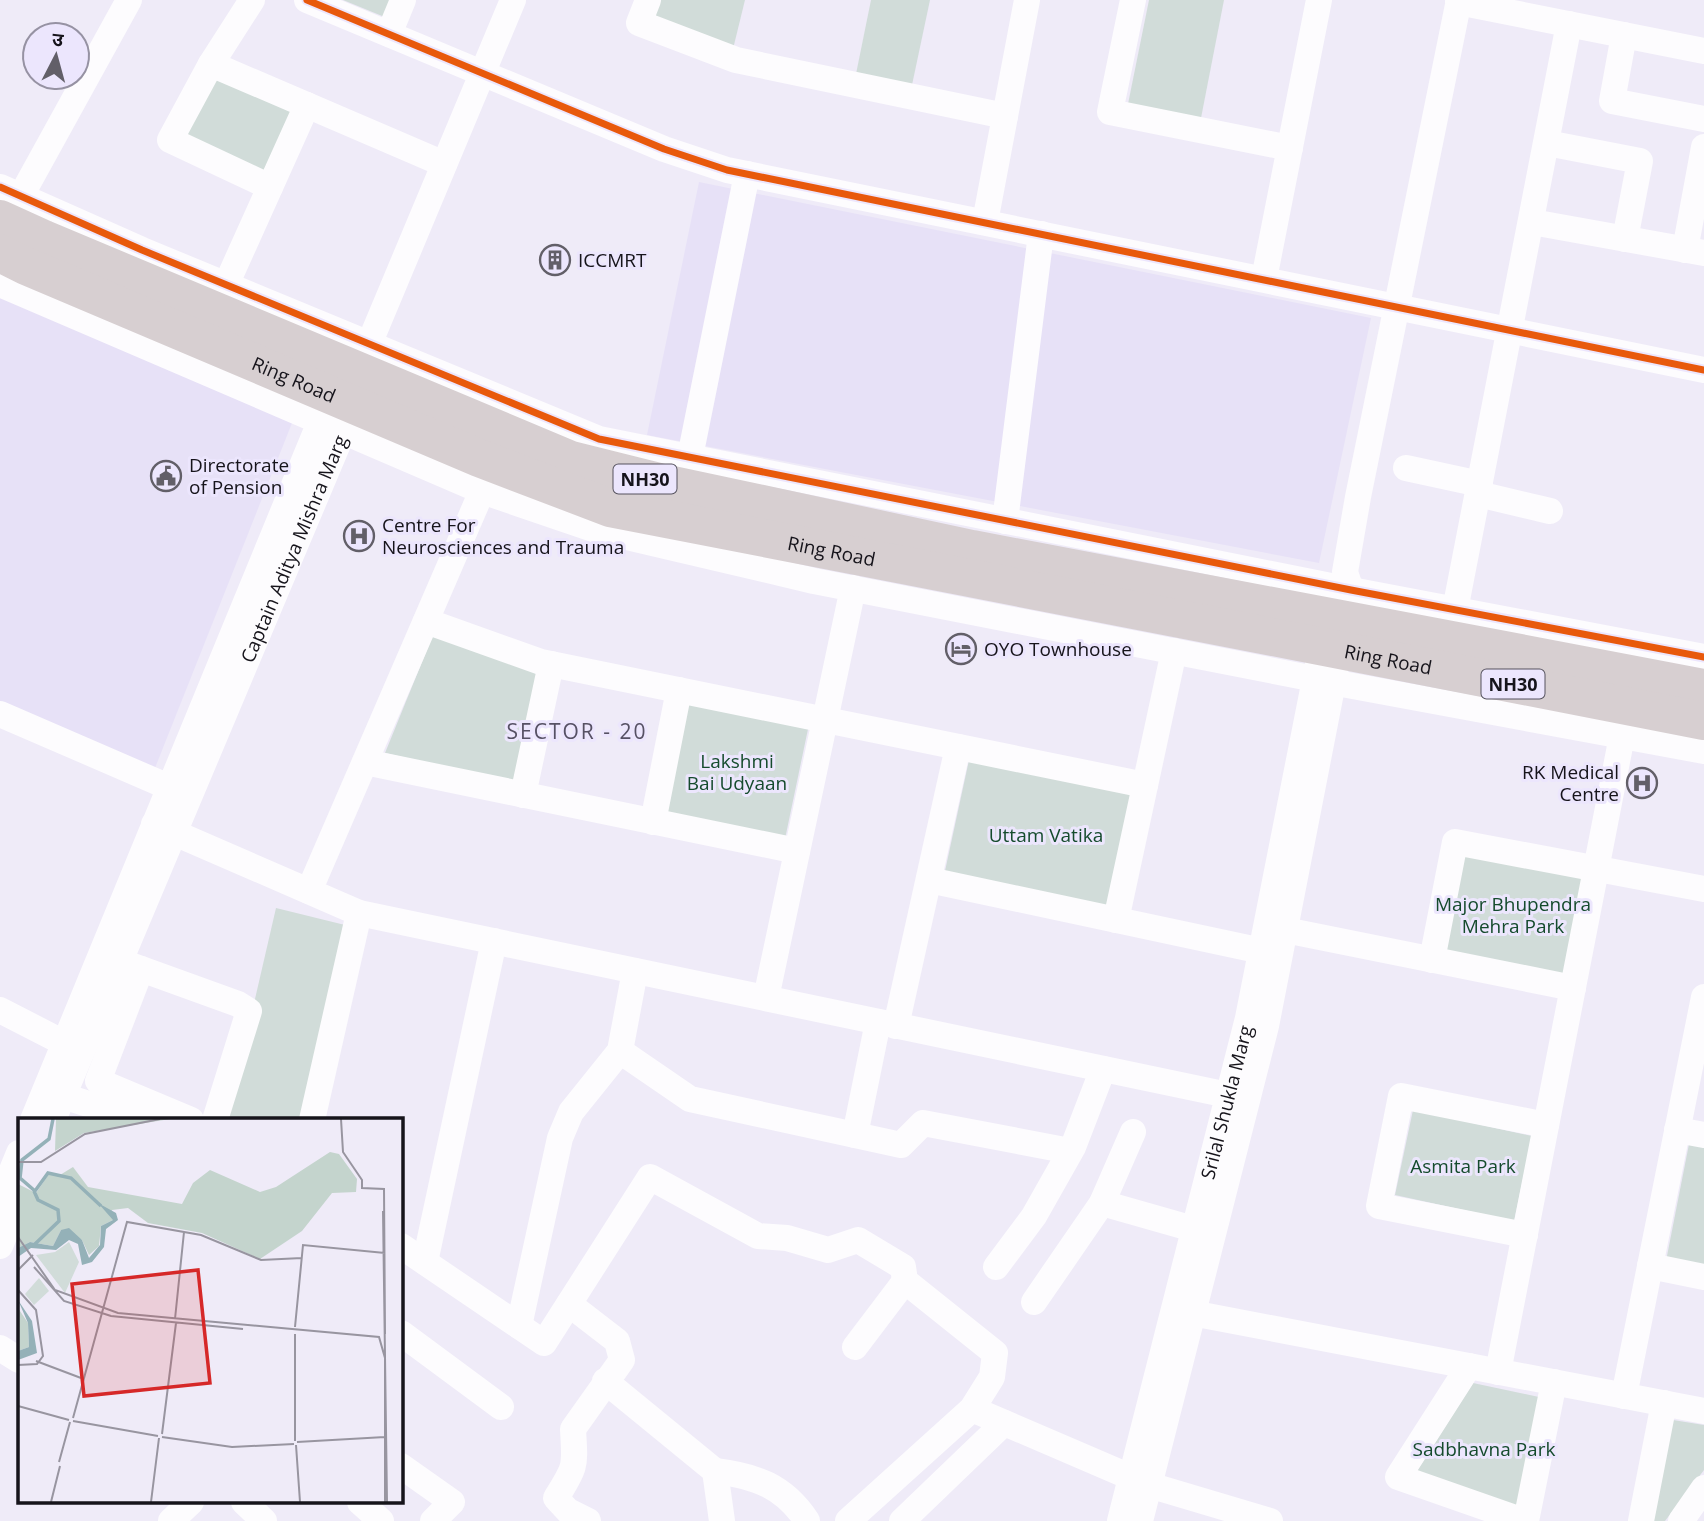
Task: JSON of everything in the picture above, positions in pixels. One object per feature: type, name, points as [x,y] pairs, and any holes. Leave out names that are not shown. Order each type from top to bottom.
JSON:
[{"type":"highway","name":"Ring Road","points":[[7,201],[44,239],[571,460],[659,482],[1334,627],[1704,721]]},
{"type":"highway","name":"Ring Road","points":[[0,253],[38,272],[466,453],[610,508],[1704,688]]},
{"type":"street","points":[[129,0],[7,201],[226,285],[599,439],[1005,520],[1334,627],[1622,736],[1704,751]]},
{"type":"street","points":[[252,0],[211,64],[170,140],[270,187]]},
{"type":"street","points":[[307,0],[664,149],[727,170],[1704,370]]},
{"type":"street","points":[[389,34],[402,0]]},
{"type":"street","name":"Captain Aditya Mishra Marg","points":[[34,1118],[64,1043],[164,828],[513,0]]},
{"type":"street","points":[[648,0],[639,23],[736,60],[1005,116]]},
{"type":"street","points":[[985,222],[1027,0]]},
{"type":"street","points":[[1133,0],[1110,112],[1290,148]]},
{"type":"street","points":[[1264,279],[1319,0]]},
{"type":"street","points":[[1458,1],[1704,51]]},
{"type":"street","name":"Srilal Shukla Marg","points":[[1120,1521],[1140,1481],[1238,1097],[1248,1018],[1273,941],[1458,1]]},
{"type":"street","points":[[1455,610],[1569,24]]},
{"type":"street","points":[[1624,35],[1612,101],[1704,119]]},
{"type":"street","points":[[211,64],[444,164]]},
{"type":"street","points":[[226,285],[307,105]]},
{"type":"street","points":[[1547,143],[1640,161],[1625,239]]},
{"type":"street","points":[[1532,222],[1695,252],[1702,164]]},
{"type":"street","points":[[690,457],[747,174]]},
{"type":"street","points":[[1005,520],[1041,234]]},
{"type":"street","name":"Ring Road","points":[[0,285],[482,491],[593,529],[853,588],[1174,652],[1334,627]]},
{"type":"street","points":[[1406,468],[1550,511]]},
{"type":"street","points":[[309,891],[482,491]]},
{"type":"street","points":[[766,998],[853,588]]},
{"type":"street","points":[[1334,627],[1455,610],[1704,657]]},
{"type":"street","points":[[426,621],[551,664],[1145,785]]},
{"type":"street","points":[[1116,920],[1174,652]]},
{"type":"street","points":[[523,795],[551,664]]},
{"type":"street","points":[[653,822],[679,690]]},
{"type":"street","points":[[0,714],[179,791]]},
{"type":"street","points":[[1498,1371],[1622,736]]},
{"type":"street","points":[[855,1135],[929,880],[958,747]]},
{"type":"street","points":[[365,762],[797,851]]},
{"type":"street","points":[[164,828],[359,913],[1238,1097]]},
{"type":"street","name":"Captain Aditya Mishra Marg","points":[[58,1108],[130,965],[164,828]]},
{"type":"street","points":[[1432,960],[1455,842],[1704,889]]},
{"type":"street","points":[[929,880],[1116,920],[1432,960],[1573,988]]},
{"type":"street","points":[[312,1118],[359,913]]},
{"type":"street","points":[[425,1262],[494,941]]},
{"type":"street","points":[[186,1118],[98,1081],[130,965],[238,1004],[249,1011],[216,1118]]},
{"type":"street","points":[[519,1326],[560,1138],[571,1112],[620,1051],[635,971]]},
{"type":"street","points":[[1625,1396],[1704,997]]},
{"type":"street","points":[[2,1017],[64,1043]]},
{"type":"street","points":[[620,1051],[690,1099],[901,1145],[923,1123],[1070,1151]]},
{"type":"street","points":[[996,1267],[1034,1216],[1070,1151],[1103,1069]]},
{"type":"street","points":[[1525,1235],[1379,1206],[1401,1096],[1546,1125]]},
{"type":"street","points":[[58,1108],[126,1118]]},
{"type":"street","points":[[1677,1130],[1704,1135]]},
{"type":"street","points":[[1034,1302],[1102,1203],[1133,1132]]},
{"type":"street","points":[[0,1200],[18,1155]]},
{"type":"street","points":[[402,1247],[544,1343],[650,1177],[758,1236],[788,1238],[828,1250],[858,1240],[903,1267],[905,1281],[995,1353],[992,1377],[972,1409],[848,1521]]},
{"type":"street","points":[[1102,1203],[1203,1232]]},
{"type":"street","points":[[8,1241],[18,1204]]},
{"type":"street","points":[[1650,1266],[1704,1277]]},
{"type":"street","points":[[855,1348],[905,1281]]},
{"type":"street","points":[[569,1304],[617,1341],[622,1360],[573,1429],[576,1461],[556,1498],[573,1518]]},
{"type":"street","points":[[1183,1311],[1704,1411]]},
{"type":"street","points":[[402,1334],[501,1407]]},
{"type":"street","points":[[0,1348],[18,1359]]},
{"type":"street","points":[[1469,1366],[1398,1477],[1525,1521],[1554,1382]]},
{"type":"street","points":[[606,1381],[715,1471],[739,1474],[774,1486],[799,1508],[807,1521]]},
{"type":"street","points":[[1641,1521],[1664,1403]]},
{"type":"street","points":[[972,1409],[1140,1481],[1270,1521]]},
{"type":"street","points":[[902,1521],[1004,1423]]},
{"type":"street","points":[[402,1467],[452,1502],[433,1521]]},
{"type":"street","points":[[715,1471],[722,1521]]},
{"type":"street","name":"Srilal Shukla Marg","points":[[1140,1481],[1140,1521]]},
{"type":"street","points":[[1681,1521],[1704,1488]]},
{"type":"street","points":[[928,1521],[936,1489]]},
{"type":"street","points":[[171,1521],[189,1504]]},
{"type":"street","points":[[246,1504],[264,1521]]},
{"type":"street","points":[[361,1504],[381,1521]]},
{"type":"shaded area","points":[[699,182],[1371,318],[1319,563],[647,435]]},
{"type":"shaded area","points":[[0,295],[294,418],[155,768],[0,702]]},
{"type":"green space","points":[[343,0],[395,0],[387,18]]},
{"type":"green space","points":[[659,0],[745,0],[733,49],[651,16]]},
{"type":"green space","points":[[871,0],[930,0],[912,85],[856,74]]},
{"type":"green space","points":[[1149,0],[1224,0],[1201,118],[1128,104]]},
{"type":"green space","points":[[217,78],[292,112],[262,174],[184,138]]},
{"type":"green space","points":[[433,635],[538,673],[513,782],[385,753]]},
{"type":"green space","name":"Lakshmi Bai Udyaan","points":[[688,704],[808,729],[785,839],[665,814]]},
{"type":"green space","name":"Uttam Vatika","points":[[969,760],[1132,795],[1108,907],[945,871]]},
{"type":"green space","name":"Major Bhupendra Mehra Park","points":[[1462,851],[1586,876],[1565,980],[1441,955]]},
{"type":"green space","points":[[276,908],[345,925],[300,1118],[227,1118]]},
{"type":"green space","name":"Asmita Park","points":[[1413,1110],[1532,1136],[1514,1221],[1395,1195]]},
{"type":"green space","points":[[1689,1144],[1704,1147],[1704,1269],[1666,1261]]},
{"type":"green space","name":"Sadbhavna Park","points":[[1473,1383],[1539,1397],[1517,1509],[1415,1474]]},
{"type":"green space","points":[[1673,1420],[1704,1425],[1704,1470],[1665,1521],[1652,1521]]},
{"type":"cycle path","points":[[307,0],[664,149],[727,170],[1704,370]]},
{"type":"cycle path","points":[[0,187],[142,250],[599,439],[1351,590],[1704,657]]},
{"type":"place","name":"ICCMRT","points":[[555,260]]},
{"type":"place","name":"Directorate of Pension","points":[[166,476]]},
{"type":"place","name":"Centre For Neurosciences and Trauma","points":[[359,536]]},
{"type":"place","name":"OYO Townhouse","points":[[961,649]]},
{"type":"place","name":"RK Medical Centre","points":[[1642,783]]},
{"type":"district","name":"SECTOR - 20","points":[[577,731]]}]
